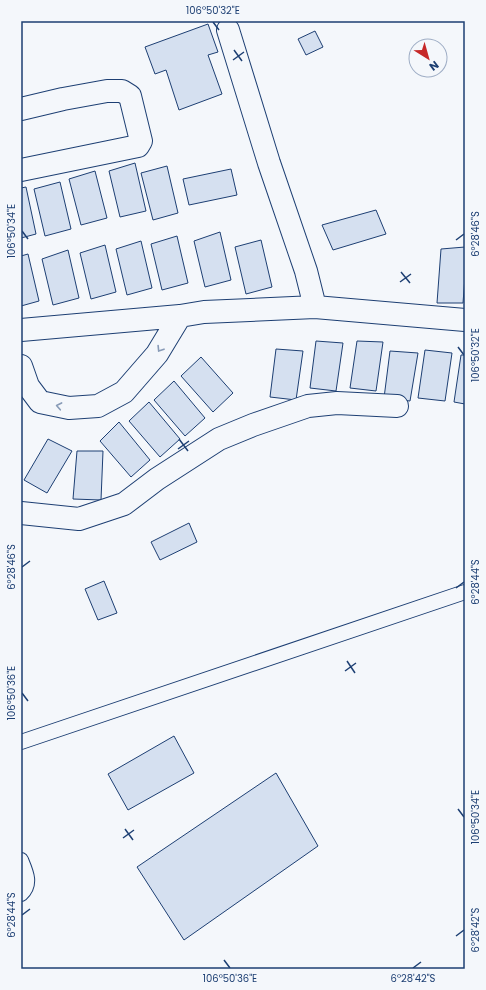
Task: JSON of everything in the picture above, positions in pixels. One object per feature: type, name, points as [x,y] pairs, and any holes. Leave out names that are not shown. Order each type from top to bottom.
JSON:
[{"type":"street","points":[[228,30],[269,163],[306,271],[315,307]]},
{"type":"street","points":[[21,108],[63,98],[107,91],[122,91],[130,96],[141,141],[138,146],[21,170]]},
{"type":"street","points":[[21,330],[180,316],[204,312],[315,307],[465,320]]},
{"type":"street","points":[[21,366],[28,386],[40,402],[69,408],[98,406],[124,392],[157,354],[180,316]]},
{"type":"street","points":[[21,512],[79,519],[124,504],[157,479],[219,439],[253,425],[308,406],[337,403],[397,406]]},
{"type":"lane","points":[[21,742],[465,592]]},
{"type":"lane","points":[[21,860],[28,883],[25,890],[21,894]]},
{"type":"building","points":[[208,24],[218,52],[208,55],[222,94],[179,110],[166,70],[155,74],[145,47]]},
{"type":"building","points":[[315,31],[323,47],[306,55],[298,39]]},
{"type":"building","points":[[135,163],[146,211],[120,217],[109,171]]},
{"type":"building","points":[[167,166],[178,213],[153,220],[141,173]]},
{"type":"building","points":[[231,169],[237,195],[189,205],[183,179]]},
{"type":"building","points":[[95,171],[107,218],[81,225],[69,179]]},
{"type":"building","points":[[60,182],[71,229],[45,236],[34,189]]},
{"type":"building","points":[[26,187],[36,234],[21,238],[21,188]]},
{"type":"building","points":[[376,210],[386,234],[333,250],[322,225]]},
{"type":"building","points":[[220,232],[231,280],[205,287],[194,241]]},
{"type":"building","points":[[177,236],[188,283],[162,290],[151,244]]},
{"type":"building","points":[[261,240],[272,287],[246,294],[235,247]]},
{"type":"building","points":[[141,241],[152,288],[127,295],[116,249]]},
{"type":"building","points":[[105,245],[116,292],[91,299],[80,253]]},
{"type":"building","points":[[465,247],[463,303],[437,303],[441,249]]},
{"type":"building","points":[[68,250],[79,298],[53,305],[42,259]]},
{"type":"building","points":[[28,254],[39,301],[21,306],[21,256]]},
{"type":"building","points":[[316,341],[343,343],[336,391],[310,388]]},
{"type":"building","points":[[357,341],[383,342],[376,391],[350,388]]},
{"type":"building","points":[[276,349],[303,351],[296,400],[270,397]]},
{"type":"building","points":[[425,350],[452,353],[445,401],[418,398]]},
{"type":"building","points":[[390,351],[418,353],[410,401],[384,398]]},
{"type":"building","points":[[461,355],[465,355],[465,404],[454,402]]},
{"type":"building","points":[[201,357],[233,393],[213,412],[181,376]]},
{"type":"building","points":[[174,381],[205,418],[185,436],[154,400]]},
{"type":"building","points":[[149,402],[180,439],[160,457],[129,421]]},
{"type":"building","points":[[119,422],[150,460],[131,477],[100,441]]},
{"type":"building","points":[[48,439],[72,451],[47,493],[24,480]]},
{"type":"building","points":[[77,451],[103,451],[101,500],[73,499]]},
{"type":"building","points":[[189,523],[197,542],[160,560],[151,542]]},
{"type":"building","points":[[104,581],[117,613],[98,620],[85,589]]},
{"type":"building","points":[[174,736],[194,773],[128,810],[108,774]]},
{"type":"building","points":[[276,773],[318,846],[184,940],[137,867]]}]
